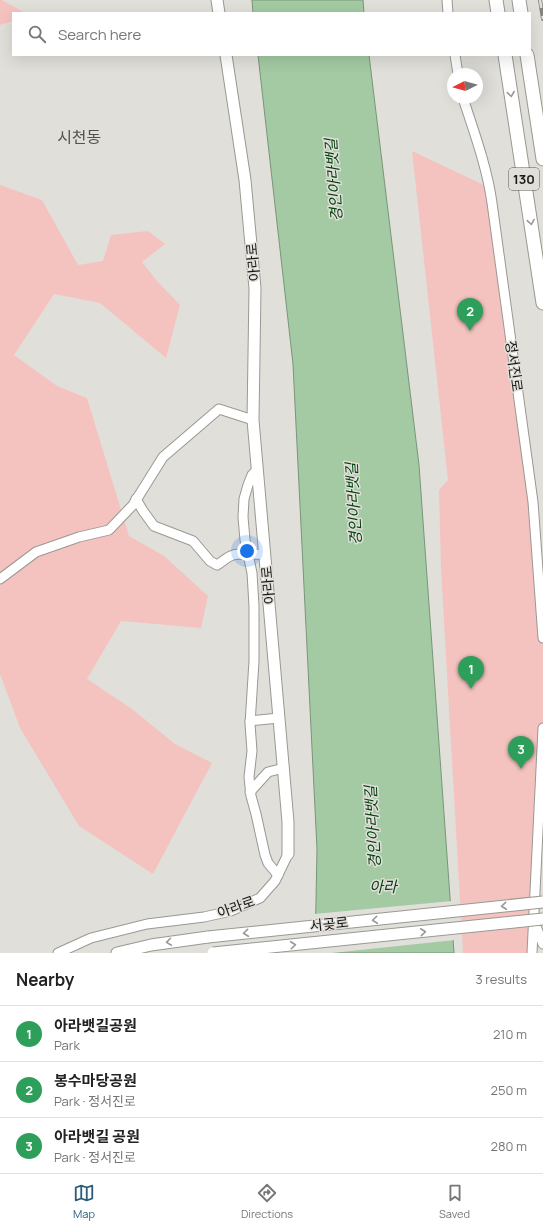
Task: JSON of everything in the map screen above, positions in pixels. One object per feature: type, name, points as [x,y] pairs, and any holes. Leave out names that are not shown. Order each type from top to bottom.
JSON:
[{"type":"highway","points":[[496,0],[498,12]]},
{"type":"highway","points":[[518,0],[520,12]]},
{"type":"highway","name":"130","points":[[505,56],[543,303]]},
{"type":"highway","name":"130","points":[[527,56],[543,159]]},
{"type":"main road","points":[[217,0],[219,12]]},
{"type":"main road","name":"아라로","points":[[226,56],[245,180],[255,288],[253,420],[284,768],[288,822],[288,854]]},
{"type":"main road","name":"서곶로","points":[[117,953],[151,945],[208,937],[543,902]]},
{"type":"main road","name":"서곶로","points":[[213,953],[538,920]]},
{"type":"street","points":[[447,0],[448,12]]},
{"type":"street","points":[[455,56],[457,68]]},
{"type":"street","name":"정서진로","points":[[465,104],[490,188],[533,502],[543,638]]},
{"type":"street","points":[[0,579],[36,552],[79,537],[109,530],[133,505],[163,457],[219,409],[253,420]]},
{"type":"street","points":[[258,470],[252,475],[244,499],[243,517],[245,540],[252,573],[254,606],[254,661],[250,720],[252,751],[249,777],[250,792],[265,855],[268,863],[278,874]]},
{"type":"street","points":[[136,500],[154,526],[193,541],[210,561],[216,565],[221,563],[225,558],[234,555],[265,554]]},
{"type":"street","points":[[250,720],[279,718]]},
{"type":"street","points":[[532,953],[538,920],[543,728]]},
{"type":"street","points":[[250,792],[268,772],[284,768]]},
{"type":"street","name":"아라로","points":[[58,953],[91,938],[140,926],[204,917],[231,911],[260,898],[276,881],[288,854]]},
{"type":"street","points":[[538,920],[543,944]]},
{"type":"shaded area","points":[[0,0],[23,12],[12,12],[12,21],[0,25]]},
{"type":"shaded area","points":[[412,151],[490,188],[533,502],[543,638],[543,728],[532,953],[463,953],[441,569],[439,490],[448,480]]},
{"type":"shaded area","points":[[0,185],[42,200],[78,265],[103,261],[111,235],[148,231],[165,244],[142,262],[157,281],[180,305],[166,358],[100,303],[54,294],[14,355],[57,386],[87,398],[129,536],[164,556],[208,596],[201,628],[121,621],[87,679],[132,709],[175,744],[212,763],[153,874],[79,826],[20,728],[0,674]]},
{"type":"water","points":[[252,0],[363,0],[364,12],[253,12]]},
{"type":"water","name":"아라","points":[[258,56],[369,56],[419,465],[454,953],[315,953],[317,849],[293,364]]},
{"type":"pier","points":[[452,901],[455,940],[332,953],[313,953],[314,914]]},
{"type":"railway","points":[[540,0],[543,19]]},
{"type":"place","name":"봉수마당공원","points":[[470,331]]},
{"type":"place","name":"아라뱃길공원","points":[[471,689]]},
{"type":"place","name":"아라뱃길 공원","points":[[521,769]]},
{"type":"district","name":"시천동","points":[[79,137]]},
{"type":"water label","name":"경인아라뱃길","points":[[334,180]]},
{"type":"water label","name":"경인아라뱃길","points":[[354,504]]},
{"type":"water label","name":"경인아라뱃길","points":[[373,827]]}]
